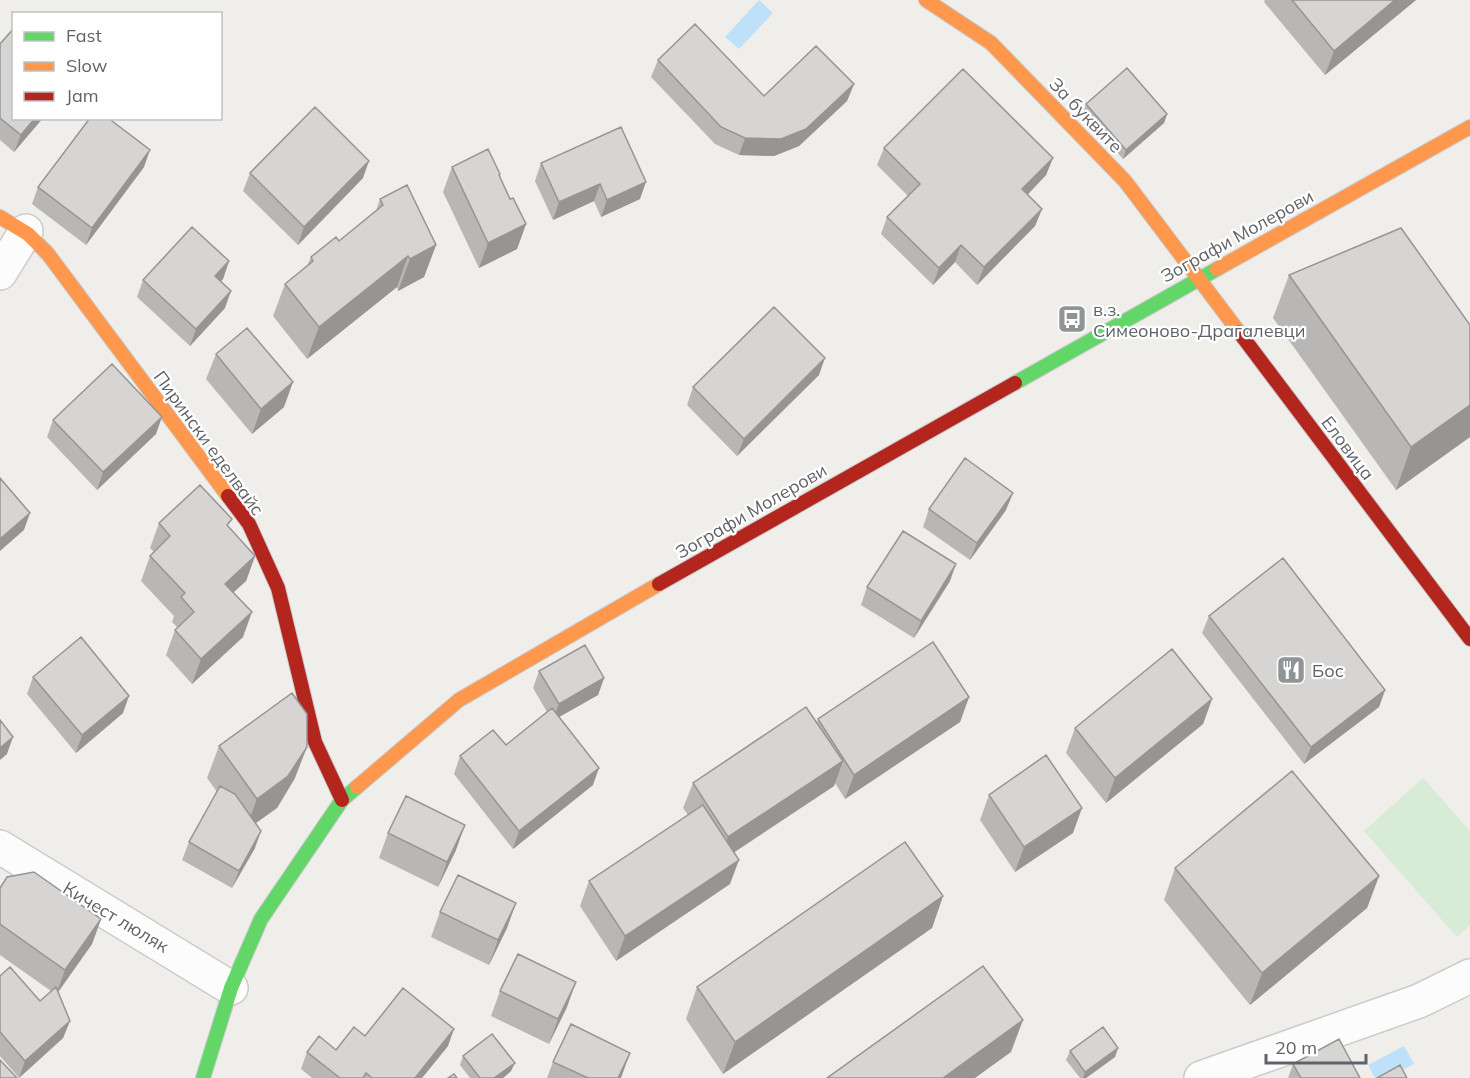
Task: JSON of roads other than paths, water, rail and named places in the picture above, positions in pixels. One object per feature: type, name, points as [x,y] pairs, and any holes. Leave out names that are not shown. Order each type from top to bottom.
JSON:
[{"type":"street","name":"За буквите","points":[[926,0],[991,43],[999,51],[1125,181],[1198,279]]},
{"type":"street","name":"Зографи Молерови","points":[[203,1078],[231,988],[261,919],[342,800],[459,699],[724,547],[1470,127]]},
{"type":"street","points":[[0,273],[13,224]]},
{"type":"street","name":"Пирински еделвайс","points":[[13,224],[46,249],[61,273],[249,524],[278,588],[315,742],[342,800]]},
{"type":"street","name":"Еловица","points":[[1198,279],[1470,639]]},
{"type":"street","name":"Кичест люляк","points":[[0,847],[231,988]]},
{"type":"street","points":[[1201,1078],[1419,1001],[1470,976]]},
{"type":"water","points":[[759,0],[773,13],[739,49],[725,37]]},
{"type":"water","points":[[1404,1046],[1414,1064],[1388,1078],[1375,1078],[1368,1065]]},
{"type":"place","name":"в.з. Симеоново-Драгалевци","points":[[1072,319]]},
{"type":"place","name":"Бос","points":[[1291,670]]}]
